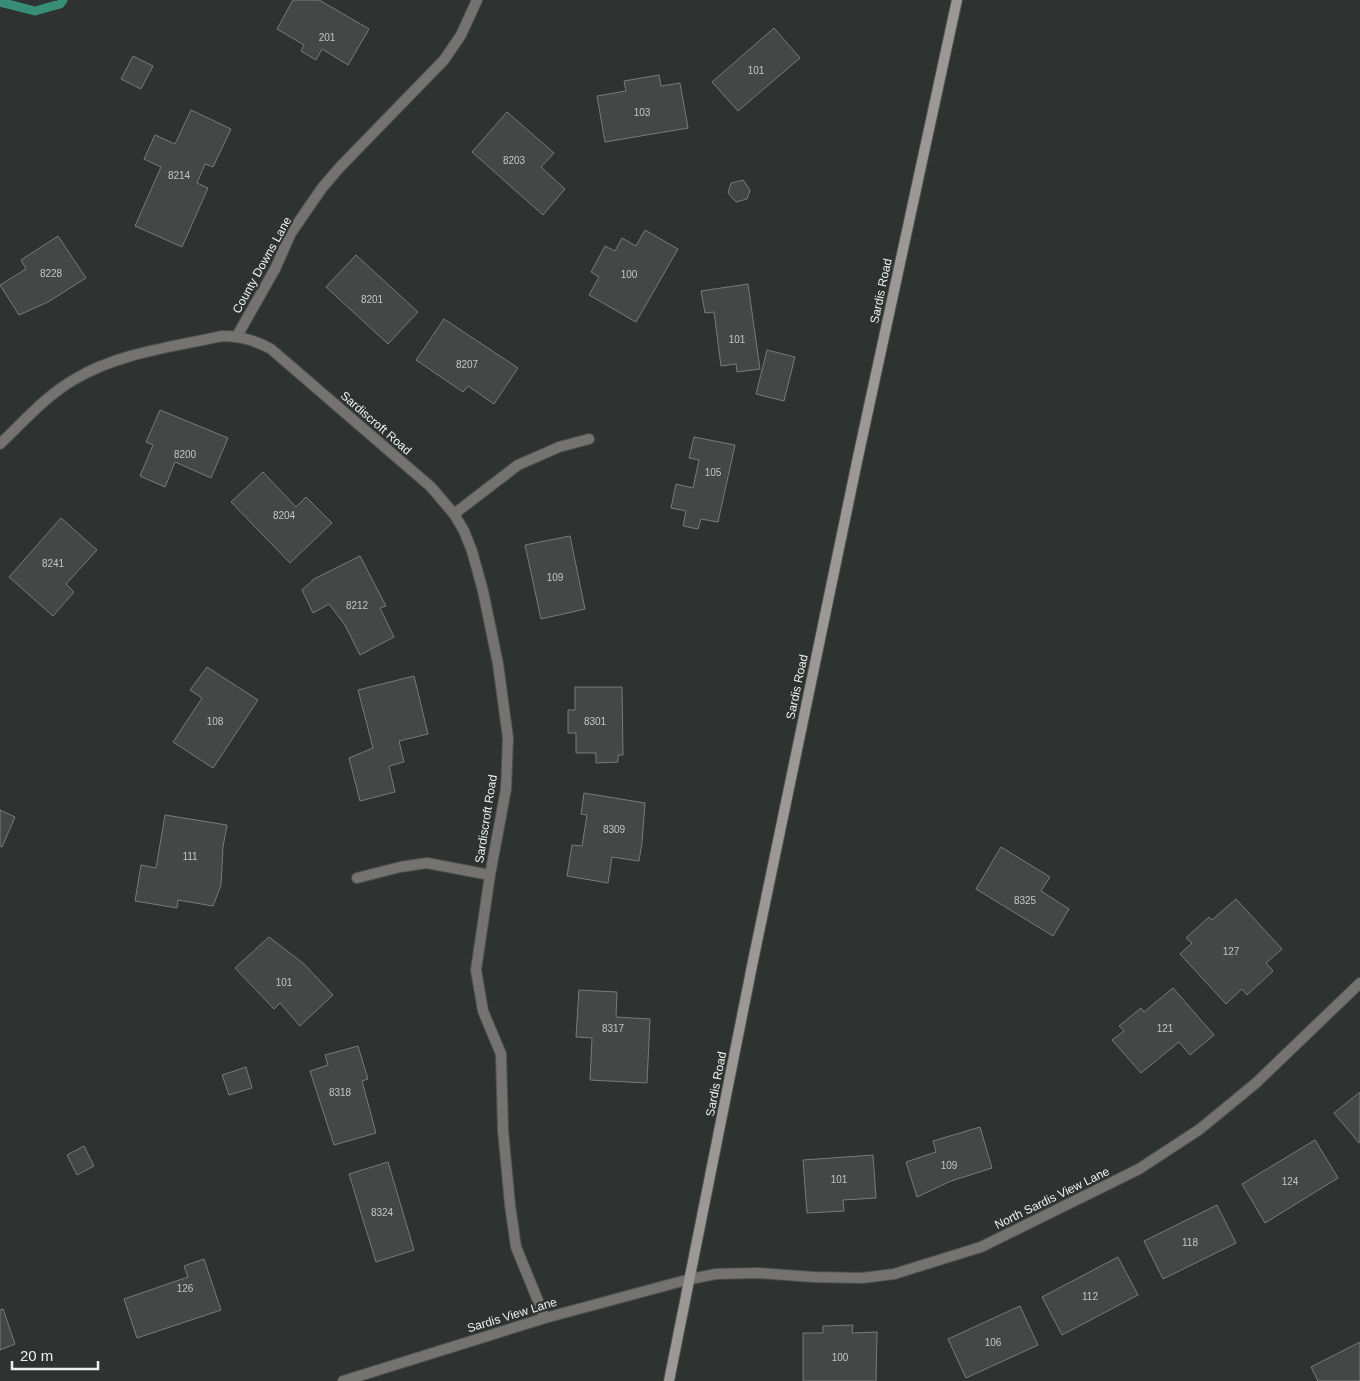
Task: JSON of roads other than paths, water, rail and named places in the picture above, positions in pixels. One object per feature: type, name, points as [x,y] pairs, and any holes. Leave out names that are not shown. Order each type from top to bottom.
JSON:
[{"type":"main road","name":"Sardis Road","points":[[669,1381],[752,962],[957,0]]},
{"type":"street","name":"County Downs Lane","points":[[237,336],[275,269],[291,233],[322,188],[444,60],[460,35],[477,0]]},
{"type":"street","points":[[0,444],[42,404],[73,380],[90,370],[119,358],[222,336],[237,336]]},
{"type":"street","name":"Sardiscroft Road","points":[[237,336],[256,340],[271,349],[431,487],[454,514],[472,551],[483,591],[498,664],[508,738],[506,789],[490,875],[476,970],[483,1011],[501,1054],[503,1130],[516,1247],[545,1318]]},
{"type":"street","points":[[454,514],[518,465],[559,447],[589,439]]},
{"type":"street","points":[[357,878],[400,867],[427,864],[490,875]]},
{"type":"street","name":"North Sardis View Lane","points":[[690,1279],[716,1274],[757,1273],[862,1278],[894,1274],[981,1246],[1139,1169],[1200,1129],[1256,1083],[1360,983]]},
{"type":"street","name":"Sardis View Lane","points":[[343,1381],[545,1318],[690,1279]]},
{"type":"waterway","points":[[0,2],[35,11],[60,4],[63,0]]}]
